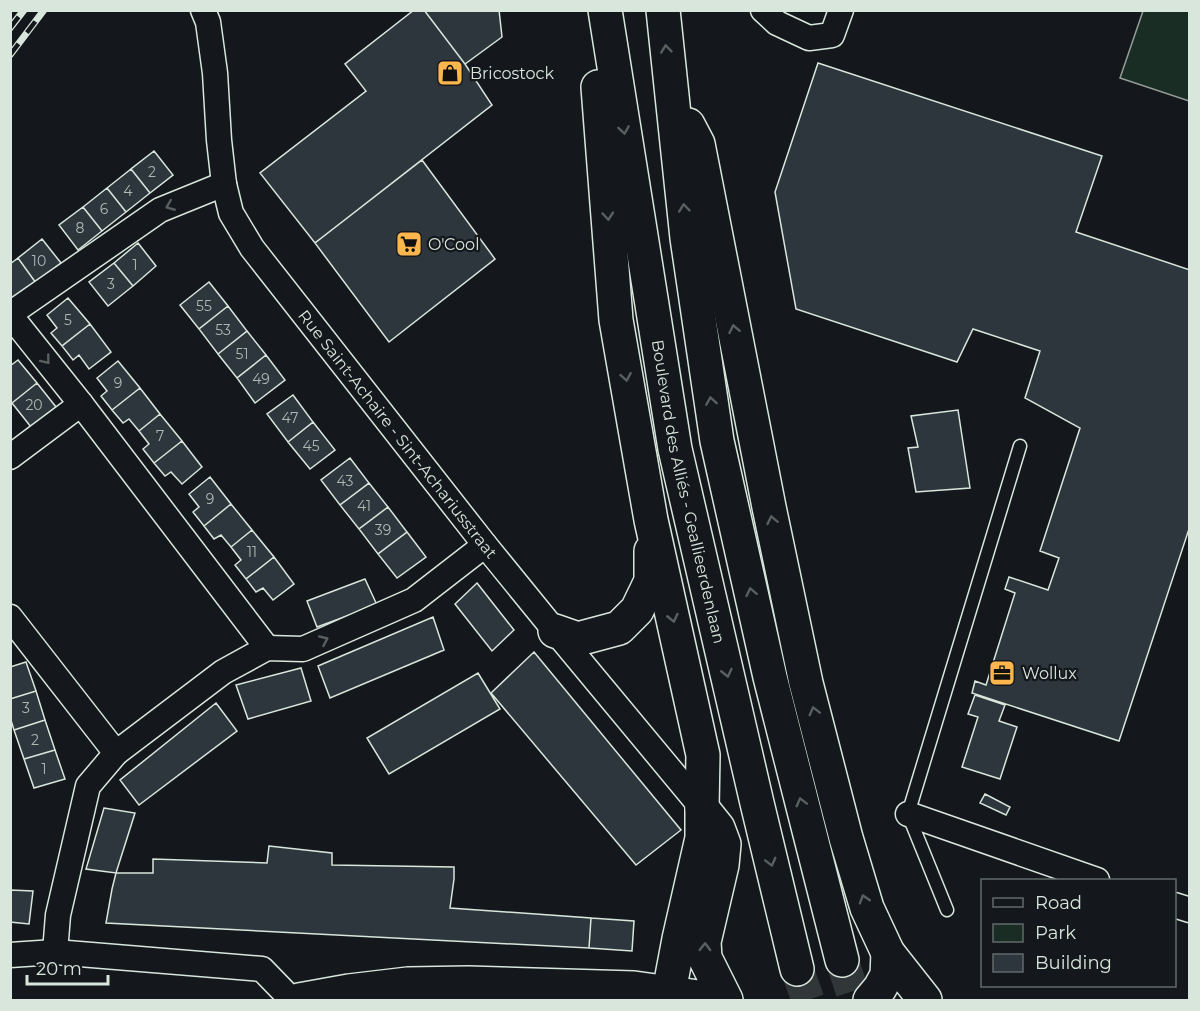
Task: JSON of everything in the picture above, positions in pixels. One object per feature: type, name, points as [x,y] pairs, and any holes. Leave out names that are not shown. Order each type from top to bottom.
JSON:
[{"type":"main road","points":[[596,10],[599,108],[616,320],[651,520],[703,755],[702,838],[669,993]]},
{"type":"main road","name":"Boulevard des Alliés - Geallieerdenlaan","points":[[605,10],[675,449],[797,969]]},
{"type":"main road","points":[[663,10],[687,238],[717,441],[770,677],[842,960]]},
{"type":"main road","points":[[670,88],[698,144],[806,683],[846,838],[867,908],[888,952],[925,1000]]},
{"type":"main road","points":[[555,631],[578,639],[619,628],[637,610],[651,581],[651,520]]},
{"type":"main road","name":"Rue Saint-Achaire - Sint-Achariusstraat","points":[[702,808],[718,828],[724,844],[722,865],[704,942],[705,958],[726,1000]]},
{"type":"main road","points":[[870,1000],[887,975],[888,952]]},
{"type":"main road","points":[[299,1000],[408,984],[528,984],[634,988],[720,1000]]},
{"type":"street","name":"Rue Saint-Achaire - Sint-Achariusstraat","points":[[203,10],[208,22],[215,73],[224,184],[231,213],[252,248],[485,545],[702,808]]},
{"type":"street","points":[[763,10],[777,23],[809,38],[832,35],[841,10]]},
{"type":"street","points":[[224,184],[160,210],[10,315],[81,404],[267,648]]},
{"type":"street","points":[[10,457],[81,404]]},
{"type":"street","points":[[55,952],[58,915],[88,786],[116,753],[223,672],[267,648],[303,649],[414,600],[485,545]]},
{"type":"street","points":[[10,617],[116,753]]},
{"type":"street","points":[[908,814],[1094,879]]},
{"type":"street","points":[[10,955],[55,952],[262,969],[292,1000]]},
{"type":"lane","points":[[947,910],[908,814],[1020,446]]},
{"type":"green space","points":[[1143,11],[1189,11],[1189,101],[1120,78]]},
{"type":"building","points":[[414,10],[424,10],[465,64],[492,105],[315,243],[260,173],[366,91],[345,64]]},
{"type":"building","points":[[424,10],[499,10],[502,37],[465,64]]},
{"type":"building","points":[[818,63],[1102,156],[1076,232],[1190,270],[1190,526],[1119,741],[972,693],[975,681],[986,685],[1015,593],[1005,589],[1009,577],[1048,590],[1059,558],[1040,551],[1080,428],[1025,398],[1040,351],[973,329],[957,362],[796,309],[775,192]]},
{"type":"building","points":[[154,151],[173,175],[150,193],[131,169]]},
{"type":"building","points":[[422,160],[495,259],[389,342],[315,243]]},
{"type":"building","points":[[131,169],[150,193],[126,212],[107,188]]},
{"type":"building","points":[[107,188],[126,212],[102,231],[83,207]]},
{"type":"building","points":[[83,207],[102,231],[78,250],[59,225]]},
{"type":"building","points":[[42,239],[61,263],[36,283],[18,258]]},
{"type":"building","points":[[138,243],[156,266],[133,286],[114,263]]},
{"type":"building","points":[[18,258],[36,283],[10,301],[10,264]]},
{"type":"building","points":[[114,263],[133,286],[108,306],[89,282]]},
{"type":"building","points":[[209,282],[228,306],[199,329],[180,305]]},
{"type":"building","points":[[68,298],[90,324],[62,346],[51,333],[57,328],[47,315]]},
{"type":"building","points":[[228,306],[247,331],[218,354],[199,329]]},
{"type":"building","points":[[90,324],[111,352],[89,369],[79,355],[73,360],[62,346]]},
{"type":"building","points":[[247,331],[266,355],[237,378],[218,354]]},
{"type":"building","points":[[266,355],[285,380],[255,403],[237,378]]},
{"type":"building","points":[[18,360],[37,383],[12,403],[10,400],[10,366]]},
{"type":"building","points":[[118,361],[140,388],[112,410],[101,396],[107,391],[97,378]]},
{"type":"building","points":[[37,383],[56,407],[31,427],[12,403]]},
{"type":"building","points":[[140,388],[160,414],[139,431],[129,419],[123,423],[112,410]]},
{"type":"building","points":[[293,395],[313,422],[288,442],[267,414]]},
{"type":"building","points":[[958,410],[970,488],[916,492],[908,448],[918,447],[911,416]]},
{"type":"building","points":[[160,414],[182,441],[154,463],[143,449],[149,444],[139,431]]},
{"type":"building","points":[[313,422],[335,450],[310,469],[288,442]]},
{"type":"building","points":[[182,441],[202,467],[182,484],[171,472],[165,476],[154,463]]},
{"type":"building","points":[[350,458],[369,483],[340,505],[321,480]]},
{"type":"building","points":[[210,477],[231,504],[204,526],[193,512],[199,507],[189,494]]},
{"type":"building","points":[[369,483],[388,507],[359,529],[340,505]]},
{"type":"building","points":[[231,504],[252,530],[231,547],[221,535],[214,539],[204,526]]},
{"type":"building","points":[[388,507],[407,532],[378,554],[359,529]]},
{"type":"building","points":[[252,530],[274,557],[246,579],[235,565],[241,560],[231,547]]},
{"type":"building","points":[[407,532],[426,557],[397,578],[378,554]]},
{"type":"building","points":[[274,557],[294,584],[273,600],[263,588],[256,592],[246,579]]},
{"type":"building","points":[[365,579],[377,605],[317,627],[307,601]]},
{"type":"building","points":[[477,583],[514,630],[492,651],[455,604]]},
{"type":"building","points":[[433,617],[444,650],[330,698],[318,666]]},
{"type":"building","points":[[534,652],[681,830],[636,865],[491,693]]},
{"type":"building","points":[[26,662],[36,691],[10,699],[10,667]]},
{"type":"building","points":[[301,668],[311,701],[248,719],[236,685]]},
{"type":"building","points":[[478,673],[500,709],[389,774],[367,738]]},
{"type":"building","points":[[36,691],[45,720],[14,730],[10,717],[10,699]]},
{"type":"building","points":[[975,695],[1005,705],[999,721],[1017,727],[1000,779],[962,767],[978,717],[968,714]]},
{"type":"building","points":[[216,703],[237,731],[139,805],[120,780]]},
{"type":"building","points":[[45,720],[55,750],[24,759],[14,730]]},
{"type":"building","points":[[55,750],[65,779],[34,788],[24,759]]},
{"type":"building","points":[[985,794],[1010,807],[1006,815],[980,803]]},
{"type":"building","points":[[104,808],[135,813],[116,873],[86,869]]},
{"type":"building","points":[[269,846],[332,853],[332,865],[454,867],[450,908],[591,918],[589,948],[106,923],[116,873],[153,873],[153,859],[267,863]]},
{"type":"building","points":[[10,890],[33,891],[29,924],[10,922]]},
{"type":"building","points":[[591,918],[634,921],[632,951],[589,948]]},
{"type":"tunnel","points":[[842,960],[855,1000]]},
{"type":"tunnel","points":[[797,969],[808,1000]]},
{"type":"railway","points":[[10,28],[24,10]]},
{"type":"railway","points":[[10,55],[44,10]]},
{"type":"place","name":"Bricostock","points":[[450,73]]},
{"type":"place","name":"O'Cool","points":[[409,244]]},
{"type":"place","name":"Wollux","points":[[1002,673]]}]
